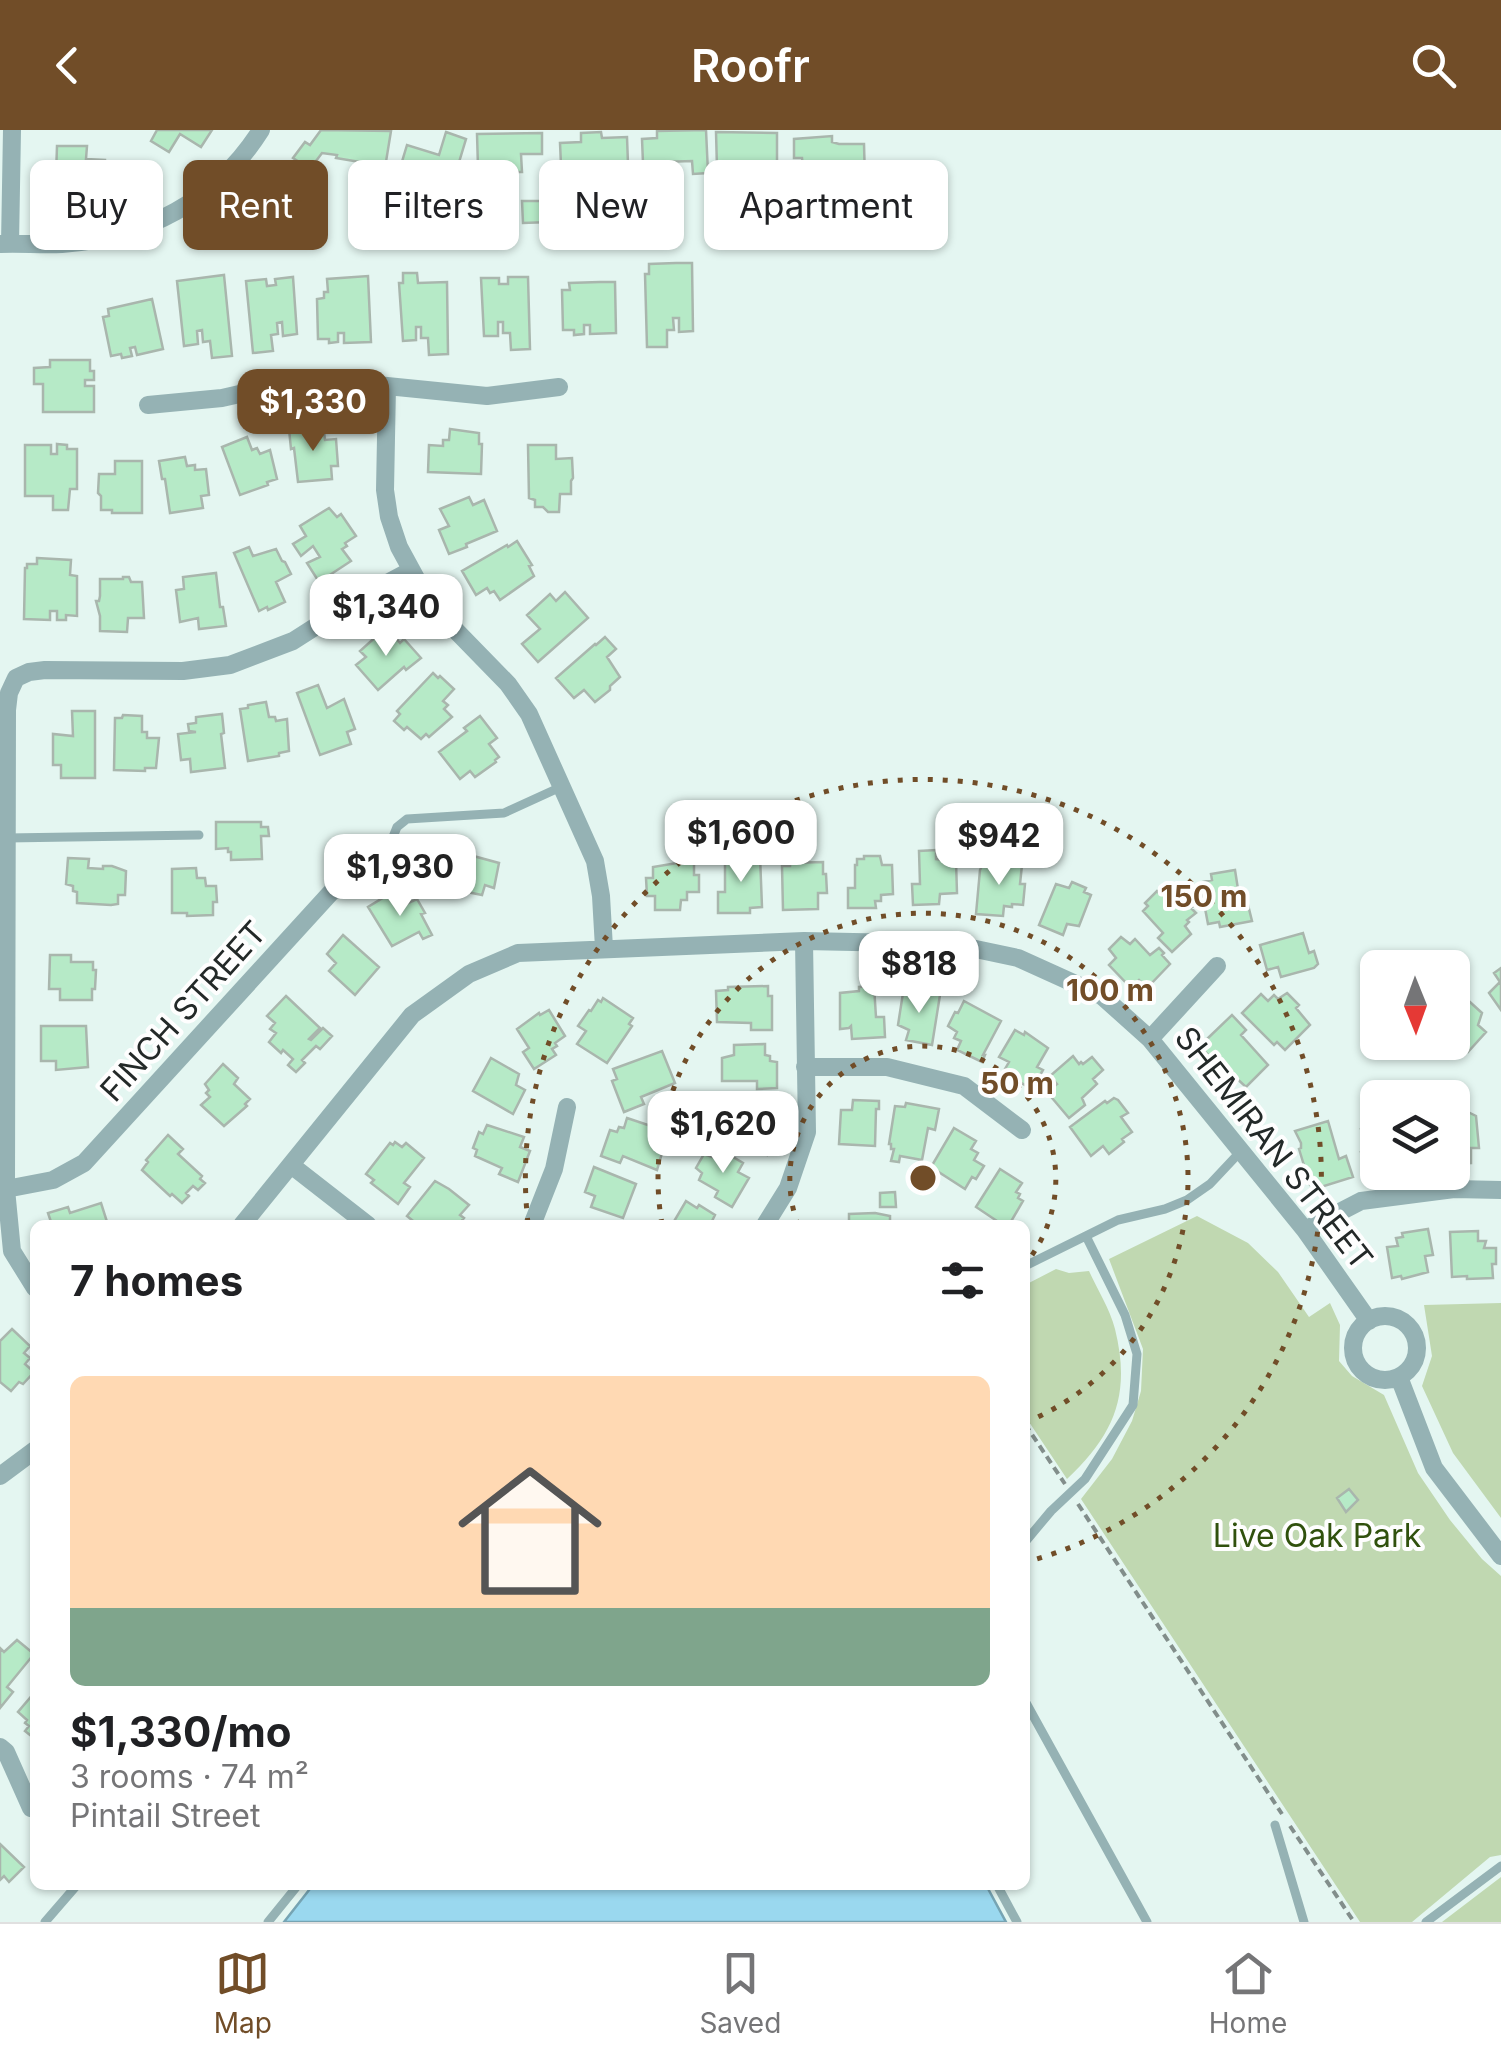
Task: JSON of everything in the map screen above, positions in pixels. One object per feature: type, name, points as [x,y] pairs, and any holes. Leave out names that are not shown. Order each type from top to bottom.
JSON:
[{"type":"street","points":[[12,130],[5,244],[60,244],[135,231],[179,210],[219,183],[261,130]]},
{"type":"street","points":[[148,405],[222,398],[326,380],[488,396],[560,388]]},
{"type":"street","points":[[387,386],[385,490],[389,517],[410,571],[430,604],[508,684],[530,714],[595,862],[604,948]]},
{"type":"street","points":[[30,1280],[12,1251],[6,1189],[7,710],[16,678],[45,670],[183,671],[230,664],[293,641],[410,571]]},
{"type":"street","name":"FINCH STREET","points":[[6,1189],[53,1180],[84,1163],[356,865],[389,847]]},
{"type":"street","points":[[768,1220],[788,1188],[807,1132],[804,941]]},
{"type":"street","name":"SHEMIRAN STREET","points":[[246,1220],[412,1014],[469,974],[518,953],[804,941],[952,944],[1018,958],[1102,996],[1150,1039],[1305,1230],[1369,1321]]},
{"type":"street","points":[[1150,1039],[1218,966]]},
{"type":"street","points":[[805,1067],[888,1068],[964,1086],[1022,1130]]},
{"type":"street","points":[[534,1220],[554,1168],[567,1107]]},
{"type":"street","points":[[291,1165],[362,1220]]},
{"type":"street","points":[[1305,1230],[1362,1201],[1454,1189],[1501,1190]]},
{"type":"street","name":"SHEMIRAN STREET","points":[[1384,1316],[1394,1318],[1412,1330],[1417,1351],[1408,1370],[1399,1377],[1380,1380],[1356,1362],[1354,1342],[1369,1321],[1384,1316]]},
{"type":"street","points":[[1399,1377],[1434,1468],[1501,1556]]},
{"type":"street","points":[[0,1476],[30,1454]]},
{"type":"street","points":[[0,1746],[30,1803]]},
{"type":"lane","points":[[389,847],[397,827],[407,818],[504,813],[563,786]]},
{"type":"lane","points":[[7,838],[199,836]]},
{"type":"lane","points":[[1030,1264],[1118,1220],[1187,1200],[1210,1184],[1241,1151]]},
{"type":"lane","points":[[1030,1537],[1085,1480],[1133,1405],[1138,1354],[1125,1315],[1086,1236]]},
{"type":"lane","points":[[1030,1709],[1146,1922]]},
{"type":"lane","points":[[1276,1824],[1304,1922]]},
{"type":"lane","points":[[1426,1922],[1501,1866]]},
{"type":"lane","points":[[45,1922],[73,1890]]},
{"type":"lane","points":[[268,1922],[294,1890]]},
{"type":"lane","points":[[1000,1890],[1017,1922]]},
{"type":"path","points":[[1030,1432],[1354,1922]]},
{"type":"green space","name":"Live Oak Park","points":[[1197,1216],[1248,1243],[1278,1272],[1309,1317],[1330,1303],[1340,1325],[1339,1361],[1352,1376],[1384,1395],[1418,1473],[1450,1520],[1501,1576],[1501,1855],[1490,1857],[1412,1922],[1360,1922],[1081,1499],[1112,1459],[1132,1421],[1141,1391],[1143,1349],[1109,1259]]},
{"type":"green space","points":[[1056,1269],[1069,1273],[1089,1271],[1113,1322],[1120,1352],[1120,1393],[1108,1429],[1067,1479],[1030,1424],[1030,1282]]},
{"type":"green space","points":[[1501,1303],[1501,1518],[1453,1453],[1422,1386],[1432,1356],[1424,1305]]},
{"type":"green space","points":[[1501,1877],[1501,1922],[1442,1922]]},
{"type":"water","points":[[309,1890],[989,1890],[1006,1922],[284,1922]]},
{"type":"building","points":[[157,130],[212,130],[201,147],[180,134],[169,152],[151,141]]},
{"type":"building","points":[[321,130],[391,131],[386,160],[348,160],[322,153],[317,160],[293,158],[305,142],[310,145]]},
{"type":"building","points":[[706,130],[704,173],[693,174],[692,161],[643,160],[642,139],[657,138],[657,131]]},
{"type":"building","points":[[446,132],[466,139],[460,160],[402,160],[407,145],[439,155]]},
{"type":"building","points":[[601,132],[602,138],[627,137],[628,160],[561,160],[560,143],[581,142],[581,133]]},
{"type":"building","points":[[716,132],[777,133],[777,160],[717,160]]},
{"type":"building","points":[[542,133],[542,154],[521,154],[522,172],[519,160],[478,160],[477,134]]},
{"type":"building","points":[[832,136],[832,142],[839,144],[864,144],[864,160],[794,158],[794,139]]},
{"type":"building","points":[[57,146],[87,146],[86,159],[105,160],[57,160]]},
{"type":"building","points":[[522,201],[539,201],[539,222],[523,223]]},
{"type":"building","points":[[692,263],[693,331],[679,332],[679,318],[673,318],[674,330],[667,330],[667,347],[647,347],[645,274],[649,274],[649,264]]},
{"type":"building","points":[[403,273],[417,273],[418,283],[447,282],[448,354],[429,355],[428,338],[421,338],[421,327],[416,327],[416,340],[403,341],[399,283],[403,283]]},
{"type":"building","points":[[224,275],[232,356],[212,358],[210,341],[203,342],[202,330],[197,331],[198,344],[184,346],[177,281]]},
{"type":"building","points":[[368,276],[371,342],[344,343],[344,333],[338,333],[338,342],[318,339],[317,299],[328,292],[327,279]]},
{"type":"building","points":[[293,277],[297,334],[283,336],[282,322],[277,323],[278,334],[271,335],[273,351],[253,353],[246,281],[266,279],[267,286],[276,285],[275,279]]},
{"type":"building","points":[[508,277],[528,277],[530,349],[511,350],[510,333],[503,333],[503,322],[498,322],[498,336],[484,336],[481,278],[499,278],[499,284],[508,284]]},
{"type":"building","points":[[615,282],[616,333],[590,334],[590,325],[584,325],[584,334],[563,330],[562,290],[570,290],[569,283]]},
{"type":"building","points":[[152,299],[163,349],[137,355],[135,347],[130,348],[132,356],[111,356],[103,317],[109,316],[108,309]]},
{"type":"building","points":[[50,360],[90,360],[94,380],[85,380],[85,386],[94,386],[94,412],[43,412],[43,384],[34,384],[34,368],[50,367]]},
{"type":"building","points":[[315,426],[316,433],[324,432],[325,440],[336,439],[338,466],[331,466],[332,479],[298,482],[289,429]]},
{"type":"building","points":[[450,429],[479,433],[481,474],[428,472],[429,445],[443,446],[443,440],[449,440]]},
{"type":"building","points":[[247,437],[252,450],[257,448],[260,454],[270,450],[277,479],[240,495],[222,447]]},
{"type":"building","points":[[57,444],[77,449],[77,489],[70,489],[68,510],[53,510],[53,496],[25,496],[25,445],[51,445],[51,454],[57,454]]},
{"type":"building","points":[[528,445],[556,445],[556,459],[572,458],[571,494],[560,494],[559,512],[535,507],[535,500],[529,498]]},
{"type":"building","points":[[185,457],[187,466],[206,469],[209,495],[201,496],[203,508],[170,513],[159,461]]},
{"type":"building","points":[[115,461],[142,461],[142,513],[101,510],[99,474],[115,474]]},
{"type":"building","points":[[469,497],[473,505],[484,500],[497,531],[449,554],[439,530],[449,526],[440,509]]},
{"type":"building","points":[[329,508],[337,517],[341,514],[356,536],[342,549],[351,561],[319,582],[307,563],[320,557],[313,546],[301,556],[293,544],[306,536],[300,526]]},
{"type":"building","points":[[517,541],[532,565],[529,566],[534,576],[500,600],[487,588],[476,595],[462,571]]},
{"type":"building","points":[[249,547],[253,556],[276,549],[291,574],[276,582],[285,602],[268,610],[267,607],[259,611],[234,553]]},
{"type":"building","points":[[37,558],[71,560],[70,575],[77,576],[77,616],[66,615],[66,620],[57,620],[57,611],[50,611],[50,620],[24,619],[25,568],[27,564],[37,564]]},
{"type":"building","points":[[216,573],[226,626],[199,629],[198,618],[180,622],[176,590],[184,589],[183,577]]},
{"type":"building","points":[[123,577],[142,582],[144,618],[128,618],[127,632],[100,631],[96,601],[100,596],[100,579]]},
{"type":"building","points":[[565,592],[588,618],[538,662],[522,644],[540,629],[527,615],[550,594],[556,601]]},
{"type":"building","points":[[380,633],[390,639],[394,636],[400,643],[404,639],[421,658],[378,690],[356,665],[366,657],[360,651]]},
{"type":"building","points":[[605,637],[616,649],[607,657],[620,677],[595,702],[584,690],[574,698],[556,678]]},
{"type":"building","points":[[433,673],[454,689],[443,701],[448,705],[444,709],[452,717],[421,739],[394,721],[400,714],[397,711]]},
{"type":"building","points":[[318,685],[327,708],[344,699],[355,729],[347,732],[351,744],[320,755],[297,693]]},
{"type":"building","points":[[266,702],[269,717],[276,721],[287,719],[289,751],[248,761],[240,709]]},
{"type":"building","points":[[72,711],[95,711],[95,778],[61,778],[61,765],[53,765],[53,734],[73,736]]},
{"type":"building","points":[[222,714],[225,768],[191,772],[190,759],[181,760],[178,734],[196,732],[189,731],[188,724],[196,723],[196,717]]},
{"type":"building","points":[[142,716],[142,732],[147,732],[147,738],[159,738],[156,768],[114,770],[115,718]]},
{"type":"building","points":[[480,716],[497,738],[489,744],[499,757],[475,777],[470,771],[460,779],[439,752]]},
{"type":"building","points":[[216,822],[261,822],[261,827],[268,827],[269,836],[261,836],[262,859],[231,860],[228,848],[216,849]]},
{"type":"building","points":[[444,848],[499,863],[494,888],[485,885],[482,895],[452,889],[451,877],[438,874]]},
{"type":"building","points":[[936,850],[936,859],[956,861],[957,893],[940,894],[939,904],[913,905],[912,884],[920,884],[919,851]]},
{"type":"building","points":[[730,856],[760,856],[762,907],[750,908],[750,913],[718,913],[718,892],[725,892],[725,860],[730,860]]},
{"type":"building","points":[[864,856],[880,856],[882,865],[892,865],[893,894],[881,895],[881,901],[875,901],[876,908],[848,908],[848,888],[855,888],[855,865]]},
{"type":"building","points":[[68,858],[89,859],[88,868],[112,866],[126,871],[125,895],[118,895],[118,904],[77,903],[77,892],[66,884]]},
{"type":"building","points":[[989,860],[1022,865],[1023,905],[1004,906],[1003,916],[976,914],[980,870]]},
{"type":"building","points":[[823,862],[827,893],[818,893],[818,909],[783,910],[782,866]]},
{"type":"building","points":[[694,863],[699,892],[687,892],[680,910],[655,910],[655,896],[647,896],[646,878],[653,878],[653,867]]},
{"type":"building","points":[[196,868],[197,878],[205,878],[206,886],[216,886],[213,915],[172,913],[172,869]]},
{"type":"building","points":[[1235,870],[1240,902],[1247,901],[1252,921],[1220,927],[1219,922],[1208,924],[1203,882],[1212,880],[1211,874]]},
{"type":"building","points":[[1072,882],[1091,895],[1079,926],[1067,924],[1063,935],[1039,925],[1056,884],[1069,888]]},
{"type":"building","points":[[1167,887],[1184,901],[1188,897],[1196,904],[1191,908],[1196,913],[1185,926],[1191,934],[1172,952],[1158,938],[1163,933],[1143,911],[1157,891],[1160,894]]},
{"type":"building","points":[[391,893],[397,902],[404,898],[406,904],[417,899],[432,935],[423,939],[419,932],[392,946],[368,907]]},
{"type":"building","points":[[1303,933],[1309,953],[1314,951],[1318,964],[1281,977],[1278,967],[1267,970],[1260,945]]},
{"type":"building","points":[[343,935],[379,967],[355,995],[329,971],[336,963],[327,954]]},
{"type":"building","points":[[1121,937],[1130,944],[1135,939],[1150,955],[1159,948],[1170,964],[1147,988],[1139,980],[1131,988],[1109,965],[1116,958],[1109,949]]},
{"type":"building","points":[[50,955],[71,955],[71,962],[93,962],[96,970],[92,1000],[60,1000],[60,989],[49,989]]},
{"type":"building","points":[[1501,968],[1501,1010],[1489,993],[1500,982],[1494,973]]},
{"type":"building","points":[[768,986],[768,996],[772,996],[772,1030],[751,1030],[751,1023],[717,1022],[716,991]]},
{"type":"building","points":[[874,986],[876,1017],[884,1017],[885,1037],[852,1039],[851,1026],[840,1029],[840,993]]},
{"type":"building","points":[[908,989],[940,995],[932,1045],[906,1040],[909,1030],[898,1025],[903,993],[907,994]]},
{"type":"building","points":[[1287,993],[1310,1025],[1285,1050],[1277,1042],[1274,1045],[1242,1013],[1261,994],[1268,1001],[1274,995],[1278,999]]},
{"type":"building","points":[[286,996],[320,1028],[309,1039],[323,1028],[332,1036],[302,1060],[305,1063],[296,1072],[288,1065],[293,1059],[269,1042],[276,1033],[270,1029],[275,1023],[267,1016]]},
{"type":"building","points":[[603,998],[633,1018],[629,1024],[632,1026],[607,1063],[577,1044],[586,1031],[578,1026]]},
{"type":"building","points":[[964,1001],[1001,1021],[982,1062],[957,1050],[961,1041],[954,1038],[957,1032],[948,1026]]},
{"type":"building","points":[[1470,1002],[1482,1013],[1478,1025],[1486,1032],[1470,1050]]},
{"type":"building","points":[[549,1010],[565,1036],[552,1049],[556,1055],[534,1069],[523,1052],[529,1048],[517,1029]]},
{"type":"building","points":[[1232,1015],[1246,1030],[1241,1035],[1268,1065],[1246,1087],[1202,1049]]},
{"type":"building","points":[[41,1026],[86,1026],[88,1067],[56,1070],[56,1061],[41,1061]]},
{"type":"building","points":[[1015,1030],[1024,1035],[1025,1032],[1048,1048],[1037,1067],[1043,1070],[1032,1089],[1009,1076],[1011,1072],[1005,1069],[1009,1062],[999,1057]]},
{"type":"building","points":[[765,1044],[765,1055],[777,1062],[777,1088],[757,1089],[757,1081],[722,1081],[722,1058],[734,1055],[734,1045]]},
{"type":"building","points":[[662,1051],[675,1083],[641,1097],[644,1104],[624,1112],[612,1081],[617,1079],[613,1069]]},
{"type":"building","points":[[1073,1056],[1079,1064],[1092,1057],[1103,1070],[1093,1079],[1097,1084],[1082,1098],[1085,1105],[1069,1118],[1047,1092],[1057,1084],[1050,1076]]},
{"type":"building","points":[[491,1058],[519,1074],[516,1085],[525,1090],[513,1114],[473,1091]]},
{"type":"building","points":[[223,1064],[238,1078],[234,1084],[250,1099],[224,1126],[201,1105],[210,1097],[205,1084]]},
{"type":"building","points":[[1114,1098],[1128,1113],[1121,1117],[1132,1132],[1109,1154],[1103,1146],[1091,1156],[1070,1127]]},
{"type":"building","points":[[853,1100],[879,1101],[875,1146],[839,1144],[841,1110],[852,1110]]},
{"type":"building","points":[[737,1102],[774,1112],[767,1155],[747,1149],[749,1142],[715,1132],[725,1104]]},
{"type":"building","points":[[906,1103],[939,1109],[935,1130],[928,1128],[922,1160],[900,1156],[899,1162],[891,1161],[894,1149],[889,1144],[895,1106],[905,1107]]},
{"type":"building","points":[[1470,1113],[1476,1116],[1479,1148],[1471,1148],[1471,1163]]},
{"type":"building","points":[[627,1118],[657,1128],[653,1138],[665,1143],[657,1170],[623,1156],[620,1163],[601,1156],[610,1130],[624,1128]]},
{"type":"building","points":[[1328,1121],[1339,1159],[1346,1156],[1353,1177],[1321,1187],[1310,1185],[1295,1131]]},
{"type":"building","points":[[487,1125],[524,1137],[520,1147],[530,1151],[518,1182],[499,1174],[502,1168],[475,1156],[477,1150],[473,1148],[479,1132],[483,1134]]},
{"type":"building","points":[[954,1128],[976,1141],[971,1149],[978,1153],[974,1160],[984,1166],[965,1189],[931,1167]]},
{"type":"building","points":[[168,1135],[183,1149],[178,1154],[205,1183],[198,1190],[193,1186],[182,1203],[142,1170]]},
{"type":"building","points":[[390,1143],[402,1147],[406,1143],[424,1158],[404,1183],[410,1187],[398,1204],[371,1183],[374,1180],[366,1174]]},
{"type":"building","points":[[718,1148],[743,1163],[738,1172],[749,1178],[732,1207],[715,1197],[718,1191],[699,1180],[702,1173],[696,1168],[704,1154],[712,1157]]},
{"type":"building","points":[[594,1167],[636,1184],[623,1218],[591,1207],[595,1196],[585,1192]]},
{"type":"building","points":[[1000,1169],[1022,1183],[1016,1192],[1023,1201],[1012,1220],[996,1220],[976,1207]]},
{"type":"building","points":[[435,1181],[469,1205],[460,1215],[462,1220],[412,1220],[407,1216]]},
{"type":"building","points":[[895,1192],[896,1207],[880,1207],[880,1193]]},
{"type":"building","points":[[686,1201],[715,1215],[712,1220],[675,1220]]},
{"type":"building","points":[[101,1203],[106,1220],[50,1220],[48,1213],[68,1207],[70,1213]]},
{"type":"building","points":[[875,1213],[890,1216],[890,1220],[849,1220],[849,1214]]},
{"type":"building","points":[[1428,1229],[1433,1255],[1425,1256],[1428,1272],[1392,1278],[1387,1247],[1398,1246],[1396,1238],[1403,1237],[1402,1233]]},
{"type":"building","points":[[1478,1231],[1478,1241],[1486,1241],[1484,1248],[1496,1248],[1493,1278],[1452,1277],[1450,1232]]},
{"type":"building","points":[[12,1329],[30,1346],[24,1353],[30,1358],[25,1364],[30,1376],[11,1391],[0,1382],[0,1341]]},
{"type":"building","points":[[1349,1489],[1358,1500],[1346,1512],[1337,1498]]},
{"type":"building","points":[[17,1640],[30,1651],[30,1659],[7,1687],[13,1692],[0,1708],[0,1648],[4,1652]]},
{"type":"building","points":[[30,1698],[30,1735],[25,1731],[29,1726],[27,1720],[18,1712]]},
{"type":"building","points":[[0,1844],[24,1867],[9,1882],[4,1876],[0,1880]]}]
